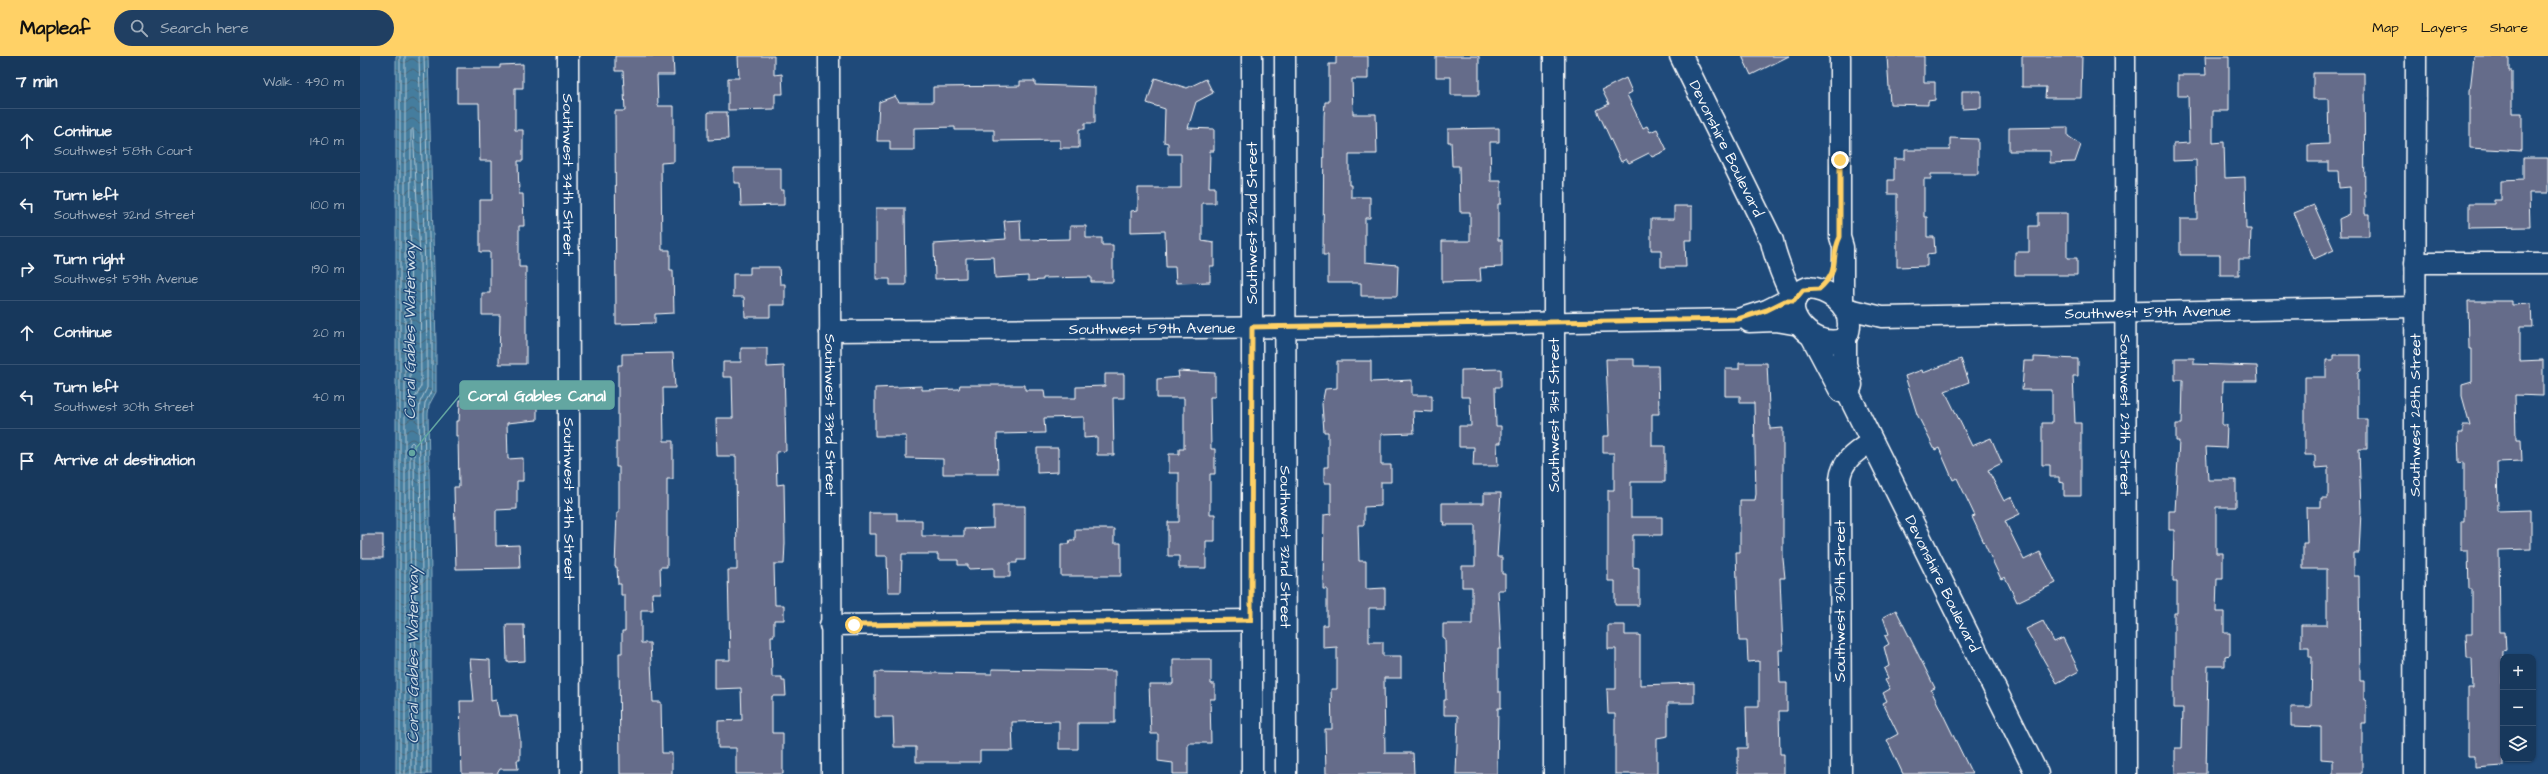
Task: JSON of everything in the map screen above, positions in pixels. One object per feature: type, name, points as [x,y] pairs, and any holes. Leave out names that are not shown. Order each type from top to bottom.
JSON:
[{"type":"street","name":"Southwest 34th Street","points":[[568,56],[570,774]]},
{"type":"street","name":"Southwest 33rd Street","points":[[829,56],[830,625],[832,774]]},
{"type":"street","name":"Southwest 32nd Street","points":[[1252,56],[1252,774]]},
{"type":"street","name":"Southwest 32nd Street","points":[[1284,56],[1286,774]]},
{"type":"street","name":"Southwest 31st Street","points":[[1554,56],[1554,774]]},
{"type":"street","name":"Devonshire Boulevard","points":[[1681,56],[1772,241],[1774,253],[1794,300]]},
{"type":"street","points":[[1840,56],[1840,237],[1843,247],[1844,307],[1849,319],[1846,336],[1839,342],[1831,342],[1806,331],[1794,313],[1794,300],[1803,290],[1816,289],[1832,277],[1837,244],[1840,237]]},
{"type":"street","name":"Southwest 29th Street","points":[[2125,56],[2127,313],[2126,774]]},
{"type":"street","name":"Southwest 28th Street","points":[[2414,774],[2416,56]]},
{"type":"street","name":"Devonshire Boulevard","points":[[1772,241],[1780,247],[1796,274],[1816,289]]},
{"type":"street","points":[[2415,263],[2548,263]]},
{"type":"street","points":[[1816,289],[1844,307]]},
{"type":"street","name":"Southwest 59th Avenue","points":[[830,331],[1285,327],[1554,321],[1738,319],[1767,310],[1785,301],[1794,300]]},
{"type":"street","name":"Southwest 59th Avenue","points":[[1844,307],[1882,317],[2415,307]]},
{"type":"street","name":"Southwest 59th Avenue","points":[[1846,336],[1862,324],[1882,317]]},
{"type":"street","name":"Southwest 59th Avenue","points":[[1738,319],[1745,322],[1776,321],[1806,331]]},
{"type":"street","name":"Devonshire Boulevard","points":[[1806,331],[1841,391],[1848,393]]},
{"type":"street","name":"Devonshire Boulevard","points":[[1846,336],[1845,364],[1851,385],[1848,393],[2037,774]]},
{"type":"street","name":"Southwest 30th Street","points":[[1841,774],[1840,479],[1841,471],[1846,461],[1872,441]]},
{"type":"street","points":[[830,625],[1251,620]]},
{"type":"water","name":"Coral Gables Waterway","points":[[396,56],[428,56],[436,343],[436,392],[429,405],[428,414],[431,574],[431,774],[396,774]]},
{"type":"building","points":[[615,56],[673,56],[674,75],[657,75],[658,106],[674,106],[674,162],[661,163],[662,250],[670,250],[670,270],[673,270],[674,313],[655,314],[655,323],[616,324],[615,111],[625,111],[623,71],[615,71]]},
{"type":"building","points":[[738,56],[774,56],[774,75],[782,74],[783,94],[775,94],[775,109],[728,110],[728,78],[739,78]]},
{"type":"building","points":[[1336,56],[1368,56],[1368,79],[1352,79],[1353,114],[1376,114],[1377,154],[1349,154],[1349,185],[1351,185],[1351,197],[1370,197],[1370,218],[1365,218],[1365,262],[1398,265],[1397,296],[1361,296],[1361,283],[1328,283],[1328,255],[1323,255],[1324,116],[1325,102],[1329,102],[1329,64],[1336,64]]},
{"type":"building","points":[[1436,56],[1479,56],[1479,95],[1451,95],[1451,77],[1436,77]]},
{"type":"building","points":[[1742,56],[1789,56],[1751,75]]},
{"type":"building","points":[[1887,56],[1924,56],[1924,82],[1935,82],[1935,100],[1928,101],[1928,105],[1890,104]]},
{"type":"building","points":[[2022,56],[2082,56],[2081,98],[2045,98],[2046,87],[2022,87]]},
{"type":"building","points":[[2205,56],[2229,56],[2229,111],[2213,111],[2213,143],[2224,142],[2225,178],[2245,177],[2246,229],[2251,229],[2250,259],[2239,259],[2239,275],[2220,275],[2220,255],[2180,255],[2180,219],[2197,219],[2196,160],[2173,161],[2173,144],[2189,143],[2188,96],[2178,96],[2178,75],[2206,75]]},
{"type":"building","points":[[2474,56],[2509,56],[2509,71],[2512,71],[2512,113],[2522,113],[2522,151],[2470,148],[2470,91]]},
{"type":"building","points":[[523,64],[523,88],[515,88],[515,130],[523,130],[523,161],[518,161],[519,194],[523,194],[524,226],[519,226],[519,267],[526,267],[526,364],[499,364],[500,315],[482,315],[482,293],[490,293],[490,252],[480,252],[480,200],[492,200],[492,161],[480,161],[479,103],[457,103],[457,68],[500,68],[500,65]]},
{"type":"building","points":[[2313,73],[2364,73],[2365,214],[2369,214],[2369,236],[2340,236],[2339,219],[2350,214],[2350,187],[2339,188],[2338,171],[2329,171],[2329,162],[2308,162],[2308,145],[2329,144],[2328,99],[2313,99]]},
{"type":"building","points":[[1155,78],[1187,88],[1206,79],[1213,93],[1196,102],[1188,128],[1214,129],[1214,151],[1210,151],[1209,187],[1215,187],[1215,203],[1202,203],[1202,241],[1214,243],[1214,266],[1210,266],[1210,282],[1176,283],[1175,267],[1166,267],[1165,231],[1131,232],[1131,211],[1138,210],[1138,188],[1181,188],[1181,154],[1168,154],[1168,143],[1164,142],[1165,109],[1147,103]]},
{"type":"building","points":[[1626,78],[1632,92],[1627,95],[1643,128],[1647,126],[1650,132],[1657,129],[1667,150],[1652,157],[1649,153],[1629,163],[1626,159],[1621,162],[1597,110],[1609,104],[1602,90]]},
{"type":"building","points":[[1020,81],[1035,81],[1035,85],[1095,87],[1095,123],[1085,123],[1085,129],[1079,129],[1079,148],[1060,148],[1060,140],[994,141],[994,130],[955,130],[955,127],[914,128],[914,150],[890,150],[890,141],[877,141],[879,102],[895,96],[899,102],[933,102],[933,87],[1020,86]]},
{"type":"building","points":[[1962,91],[1981,91],[1981,108],[1962,109]]},
{"type":"building","points":[[708,112],[727,112],[728,139],[708,140]]},
{"type":"building","points":[[2068,127],[2068,136],[2081,145],[2075,162],[2050,163],[2050,151],[2009,151],[2009,128]]},
{"type":"building","points":[[1499,128],[1499,142],[1490,142],[1491,181],[1501,181],[1501,204],[1498,204],[1498,240],[1502,240],[1502,267],[1480,268],[1481,281],[1442,282],[1442,241],[1470,241],[1470,212],[1460,212],[1459,166],[1452,166],[1451,142],[1448,142],[1448,129]]},
{"type":"building","points":[[1950,138],[1978,139],[1978,174],[1931,174],[1931,179],[1924,179],[1924,217],[1927,217],[1927,237],[1934,237],[1935,253],[1927,254],[1927,266],[1897,267],[1897,194],[1888,194],[1888,180],[1894,180],[1894,159],[1905,159],[1905,150],[1950,150]]},
{"type":"building","points":[[2523,158],[2548,158],[2548,193],[2529,193],[2530,227],[2469,228],[2469,204],[2494,204],[2494,200],[2501,200],[2501,181],[2523,180]]},
{"type":"building","points":[[734,168],[781,168],[781,190],[784,190],[784,205],[741,206],[740,183],[734,183]]},
{"type":"building","points":[[2314,205],[2334,250],[2314,259],[2294,213]]},
{"type":"building","points":[[1674,206],[1692,206],[1692,240],[1685,240],[1686,267],[1661,267],[1661,250],[1651,250],[1651,219],[1674,219]]},
{"type":"building","points":[[876,208],[905,208],[906,285],[890,285],[890,279],[876,279]]},
{"type":"building","points":[[2038,213],[2067,213],[2067,258],[2077,258],[2077,275],[2015,275],[2015,252],[2029,252],[2029,226],[2038,226]]},
{"type":"building","points":[[1020,220],[1021,240],[1070,239],[1070,226],[1086,226],[1086,238],[1102,238],[1102,245],[1113,245],[1113,282],[1091,282],[1091,277],[1043,278],[1043,280],[1028,281],[1028,276],[995,278],[994,257],[966,258],[966,278],[935,279],[934,244],[1006,239],[1004,221]]},
{"type":"building","points":[[750,267],[779,267],[780,284],[785,284],[785,305],[770,305],[770,317],[745,317],[744,297],[733,297],[733,274],[750,274]]},
{"type":"building","points":[[2468,301],[2512,301],[2512,305],[2531,304],[2532,327],[2520,327],[2520,361],[2543,360],[2543,396],[2515,395],[2516,440],[2521,440],[2522,461],[2497,462],[2498,511],[2531,510],[2531,549],[2499,550],[2500,632],[2505,632],[2506,650],[2503,651],[2503,654],[2500,654],[2500,762],[2503,762],[2503,766],[2475,768],[2475,756],[2468,756],[2468,688],[2473,688],[2472,658],[2467,658],[2466,634],[2472,634],[2472,589],[2469,589],[2468,551],[2461,551],[2461,521],[2464,521],[2464,462],[2459,463],[2458,433],[2463,433],[2463,425],[2470,425],[2462,396],[2462,385],[2472,382],[2472,349],[2469,349]]},
{"type":"building","points":[[741,348],[767,348],[767,367],[784,366],[786,451],[776,452],[777,485],[784,484],[784,564],[774,564],[775,605],[784,605],[784,620],[774,620],[774,636],[771,636],[772,677],[782,677],[782,681],[785,681],[786,696],[772,696],[772,733],[783,733],[783,774],[736,774],[736,748],[718,748],[718,721],[742,720],[741,688],[715,689],[715,660],[730,660],[728,570],[737,570],[736,456],[717,456],[716,418],[733,418],[732,377],[723,377],[723,362],[741,362]]},
{"type":"building","points":[[673,353],[675,388],[663,388],[664,441],[673,441],[673,479],[667,479],[667,567],[660,567],[661,593],[652,593],[653,610],[641,610],[641,643],[650,643],[653,702],[661,702],[662,753],[672,753],[672,774],[620,774],[619,653],[622,653],[622,631],[625,631],[625,595],[621,595],[621,584],[618,584],[617,567],[615,567],[617,512],[619,512],[619,467],[616,467],[616,442],[618,442],[618,365],[622,365],[622,354]]},
{"type":"building","points":[[2333,355],[2361,355],[2361,371],[2358,372],[2358,419],[2367,419],[2367,449],[2359,449],[2361,511],[2359,553],[2354,553],[2354,576],[2359,576],[2360,681],[2364,681],[2364,700],[2366,700],[2366,723],[2362,723],[2362,773],[2359,774],[2333,774],[2333,760],[2321,759],[2321,727],[2291,726],[2291,707],[2311,707],[2312,657],[2309,657],[2309,647],[2301,647],[2301,625],[2327,625],[2327,569],[2303,569],[2303,543],[2307,543],[2306,507],[2321,507],[2321,498],[2328,498],[2328,467],[2315,468],[2315,455],[2305,455],[2305,377],[2326,377],[2326,360],[2333,360]]},
{"type":"building","points":[[2034,357],[2078,359],[2078,376],[2073,376],[2075,423],[2081,423],[2081,496],[2064,496],[2064,483],[2059,482],[2059,477],[2050,477],[2050,465],[2042,465],[2042,423],[2052,423],[2052,390],[2022,390],[2024,361],[2034,361]]},
{"type":"building","points":[[2175,358],[2194,358],[2194,364],[2257,366],[2258,381],[2223,381],[2222,425],[2227,425],[2226,448],[2206,447],[2208,480],[2236,480],[2236,507],[2216,507],[2216,553],[2223,553],[2223,579],[2217,579],[2216,612],[2224,612],[2224,633],[2230,633],[2230,655],[2225,656],[2225,666],[2208,666],[2206,774],[2175,774],[2175,748],[2182,748],[2183,708],[2174,708],[2174,613],[2177,613],[2177,581],[2173,581],[2174,530],[2169,530],[2169,511],[2175,511],[2179,441],[2176,441],[2176,424],[2182,424],[2183,380],[2175,380]]},
{"type":"building","points":[[1606,359],[1634,359],[1634,366],[1658,366],[1659,414],[1652,414],[1652,446],[1665,446],[1665,482],[1631,482],[1631,517],[1662,517],[1662,535],[1633,535],[1633,567],[1639,568],[1639,605],[1615,605],[1615,581],[1608,581],[1608,490],[1614,490],[1614,453],[1603,453],[1603,436],[1609,436]]},
{"type":"building","points":[[1961,359],[1969,382],[1945,391],[1972,446],[1991,438],[2002,463],[1988,470],[2004,501],[2012,497],[2020,514],[2005,521],[2024,560],[2040,552],[2056,583],[2017,602],[2005,577],[2001,579],[1972,517],[1975,516],[1957,478],[1953,480],[1939,448],[1935,450],[1917,414],[1905,376],[1922,370],[1923,373]]},
{"type":"building","points":[[1337,361],[1371,361],[1371,382],[1412,380],[1412,395],[1432,395],[1432,412],[1413,411],[1414,433],[1381,434],[1381,465],[1391,465],[1391,482],[1381,482],[1381,506],[1364,507],[1364,525],[1358,525],[1359,561],[1366,561],[1366,589],[1385,588],[1385,608],[1369,608],[1369,642],[1383,642],[1383,656],[1401,656],[1401,678],[1384,678],[1385,753],[1413,753],[1414,774],[1326,774],[1325,729],[1332,729],[1331,689],[1337,689],[1337,647],[1323,648],[1323,625],[1327,625],[1327,589],[1323,589],[1324,515],[1331,514],[1331,483],[1324,483],[1324,467],[1328,467],[1328,432],[1324,432],[1322,404],[1325,389],[1337,388]]},
{"type":"building","points":[[1739,363],[1767,363],[1770,429],[1783,428],[1783,559],[1785,578],[1780,578],[1783,650],[1779,650],[1780,683],[1787,683],[1787,711],[1779,711],[1780,754],[1784,754],[1784,774],[1738,774],[1738,748],[1747,748],[1746,707],[1759,707],[1759,661],[1748,662],[1747,641],[1739,641],[1736,552],[1740,552],[1740,500],[1755,500],[1756,494],[1754,403],[1740,403],[1740,396],[1725,396],[1725,369],[1739,369]]},
{"type":"building","points":[[1501,369],[1501,387],[1495,387],[1496,426],[1501,426],[1501,443],[1497,443],[1498,466],[1473,466],[1474,447],[1459,447],[1459,426],[1471,426],[1470,397],[1461,397],[1461,370]]},
{"type":"building","points":[[1178,371],[1215,373],[1215,397],[1210,397],[1211,449],[1215,449],[1215,474],[1210,474],[1210,514],[1215,514],[1215,541],[1206,541],[1206,568],[1179,568],[1179,556],[1168,556],[1168,522],[1179,522],[1179,473],[1169,473],[1169,454],[1179,454],[1179,449],[1184,449],[1184,398],[1157,398],[1157,379],[1179,377]]},
{"type":"building","points":[[1105,374],[1124,374],[1124,398],[1113,398],[1114,455],[1097,455],[1097,437],[1084,438],[1084,417],[1044,418],[1045,433],[997,434],[998,474],[943,474],[943,459],[906,458],[906,436],[875,436],[875,388],[922,386],[922,390],[959,389],[960,385],[1025,385],[1025,390],[1044,390],[1045,398],[1076,398],[1076,387],[1105,386]]},
{"type":"building","points":[[460,400],[537,400],[537,420],[507,423],[508,459],[523,458],[523,481],[517,481],[517,509],[496,510],[496,546],[519,545],[520,568],[456,569],[454,487],[459,487],[458,436],[456,436],[456,421],[459,421]]},
{"type":"building","points":[[1037,448],[1058,448],[1058,472],[1037,473]]},
{"type":"building","points":[[1484,493],[1501,493],[1497,557],[1502,557],[1502,574],[1505,574],[1505,590],[1498,590],[1501,649],[1498,649],[1498,692],[1501,692],[1501,708],[1498,708],[1497,774],[1456,774],[1458,717],[1457,715],[1444,715],[1444,700],[1446,700],[1445,638],[1443,638],[1443,624],[1472,624],[1472,587],[1462,587],[1462,566],[1475,566],[1475,525],[1444,525],[1445,522],[1442,522],[1442,503],[1484,503]]},
{"type":"building","points":[[993,506],[1025,506],[1025,560],[1017,560],[1017,563],[1010,563],[1010,577],[994,577],[994,568],[968,569],[968,565],[958,565],[958,560],[938,560],[938,554],[902,554],[901,592],[888,592],[887,556],[876,556],[876,534],[869,534],[869,513],[897,513],[897,520],[922,520],[922,536],[964,536],[964,529],[993,528]]},
{"type":"building","points":[[1075,529],[1114,529],[1114,543],[1121,543],[1121,576],[1061,576],[1061,544],[1069,544],[1070,540],[1075,540]]},
{"type":"building","points":[[362,535],[383,535],[383,558],[362,558]]},
{"type":"building","points":[[1896,610],[1935,688],[1931,690],[1972,774],[1903,774],[1887,740],[1898,734],[1883,703],[1887,701],[1883,693],[1890,689],[1885,680],[1888,678],[1884,669],[1889,666],[1884,647],[1889,644],[1885,636],[1889,634],[1883,617]]},
{"type":"building","points":[[2043,621],[2054,642],[2063,638],[2079,671],[2057,683],[2026,629]]},
{"type":"building","points":[[506,625],[524,625],[525,661],[507,662]]},
{"type":"building","points":[[1608,625],[1625,625],[1625,635],[1640,635],[1640,685],[1694,683],[1694,703],[1668,703],[1668,736],[1657,738],[1657,774],[1615,774],[1615,714],[1608,714],[1607,689],[1616,689],[1616,649],[1608,649]]},
{"type":"building","points":[[470,659],[490,660],[491,701],[496,700],[499,716],[517,716],[520,739],[520,760],[517,760],[518,769],[500,769],[497,774],[462,774],[460,701],[474,701]]},
{"type":"building","points":[[1173,659],[1211,659],[1211,684],[1215,684],[1215,699],[1210,699],[1211,743],[1188,743],[1188,774],[1173,774],[1173,763],[1158,761],[1158,734],[1151,734],[1149,684],[1173,684]]},
{"type":"building","points":[[992,669],[1115,671],[1115,723],[1078,723],[1078,749],[1059,749],[1059,721],[1012,722],[1013,751],[980,751],[980,762],[916,762],[916,747],[894,747],[893,717],[875,717],[875,672],[992,674]]},
{"type":"place","name":"Coral Gables Canal","points":[[412,453]]},
{"type":"route","points":[[854,625],[1251,620],[1252,327],[1738,319],[1767,310],[1785,301],[1794,301],[1798,294],[1803,290],[1808,288],[1819,289],[1832,277],[1837,244],[1840,237],[1840,160]]}]
